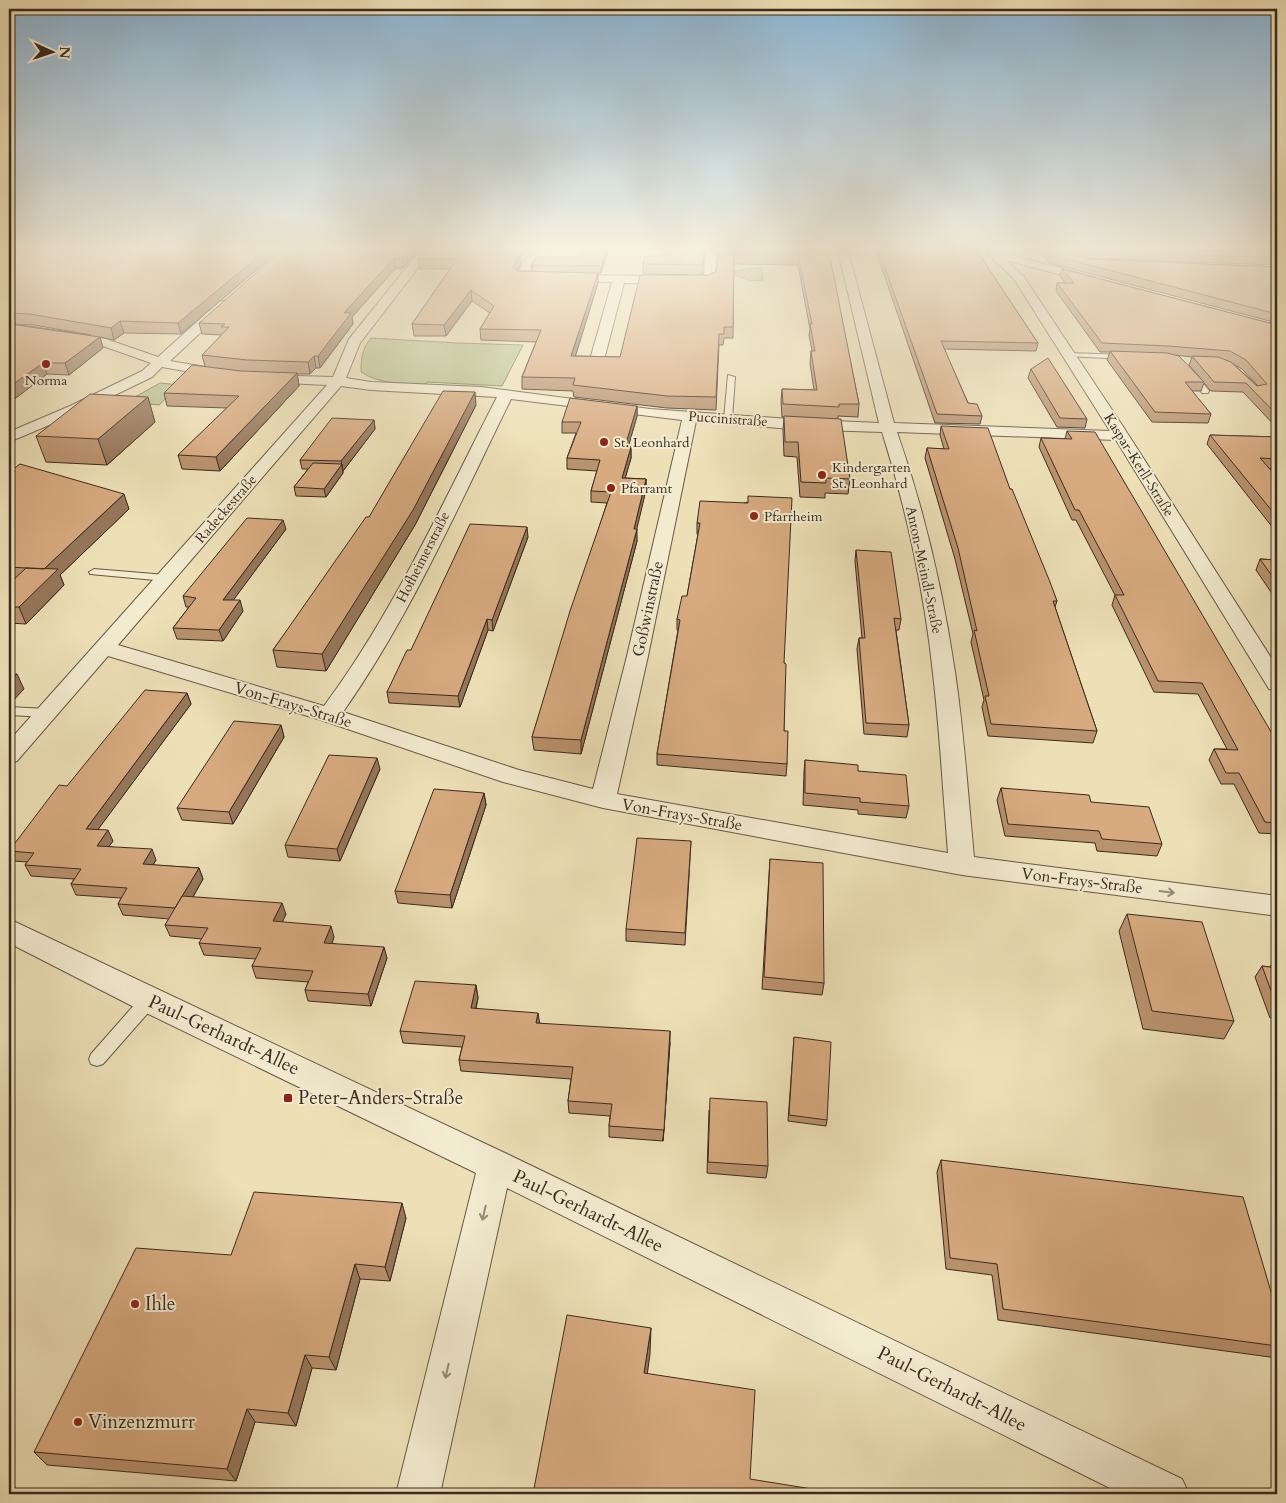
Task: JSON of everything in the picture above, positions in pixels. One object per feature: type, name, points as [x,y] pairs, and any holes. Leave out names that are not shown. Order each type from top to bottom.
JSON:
[{"type":"street","points":[[9,437],[147,374],[205,321]]},
{"type":"street","name":"Radeckestraße","points":[[9,756],[338,380],[354,342],[371,321]]},
{"type":"street","points":[[598,356],[608,321]]},
{"type":"street","name":"Anton-Meindl-Straße","points":[[861,321],[888,428],[904,476],[935,613],[944,674],[962,865]]},
{"type":"street","name":"Kaspar-Kerll-Straße","points":[[1046,321],[1121,436],[1277,684]]},
{"type":"street","points":[[9,329],[106,343],[182,369],[230,375]]},
{"type":"street","name":"Puccinistraße","points":[[249,377],[338,380],[371,386],[506,394],[610,408],[728,419],[888,428],[1121,436]]},
{"type":"street","name":"Hofheimerstraße","points":[[329,715],[370,655],[412,580],[506,394]]},
{"type":"street","name":"Goßwinstraße","points":[[603,800],[630,695],[690,416]]},
{"type":"street","name":"Von-Frays-Straße","points":[[104,648],[329,715],[512,776],[603,800],[962,865],[1277,906]]},
{"type":"street","name":"Paul-Gerhardt-Allee","points":[[9,930],[149,1000],[495,1166],[1167,1494]]},
{"type":"street","points":[[418,1494],[495,1166]]},
{"type":"lane","points":[[1068,356],[1138,357]]},
{"type":"lane","points":[[1185,369],[1205,390]]},
{"type":"lane","points":[[728,419],[731,377]]},
{"type":"lane","points":[[94,572],[166,578]]},
{"type":"lane","points":[[9,711],[47,713]]},
{"type":"lane","points":[[97,1059],[149,1000]]},
{"type":"green space","points":[[371,338],[523,345],[502,386],[427,382],[426,384],[382,381],[361,372],[363,354]]},
{"type":"green space","points":[[160,383],[180,385],[159,405],[126,402]]},
{"type":"building","points":[[71,321],[120,321],[111,328]]},
{"type":"building","points":[[124,321],[180,321],[178,323]]},
{"type":"building","points":[[201,321],[345,321],[318,356],[314,356],[308,362],[247,360],[202,355],[229,327],[221,327],[225,324],[199,323]]},
{"type":"building","points":[[414,321],[447,321],[444,325],[412,324]]},
{"type":"building","points":[[485,321],[582,321],[571,356],[620,357],[629,321],[733,321],[733,327],[724,327],[724,334],[719,334],[716,397],[667,396],[573,385],[575,378],[522,377],[541,330],[480,329]]},
{"type":"building","points":[[811,321],[843,321],[859,404],[839,404],[839,407],[783,404],[782,389],[817,390],[811,351],[815,351],[810,324],[812,324]]},
{"type":"building","points":[[904,321],[1024,321],[1038,343],[941,341],[968,403],[977,404],[982,416],[937,414]]},
{"type":"building","points":[[1086,321],[1262,321],[1277,325],[1277,415],[1246,383],[1214,382],[1192,356],[1218,357],[1231,362],[1257,386],[1267,384],[1246,360],[1230,351],[1102,343]]},
{"type":"building","points":[[9,324],[100,337],[65,363],[43,363],[9,387]]},
{"type":"building","points":[[1110,351],[1167,353],[1179,356],[1204,382],[1185,382],[1211,414],[1155,412]]},
{"type":"building","points":[[1048,358],[1087,419],[1060,418],[1031,369]]},
{"type":"building","points":[[192,365],[241,371],[297,373],[216,457],[178,455],[239,396],[164,393]]},
{"type":"building","points":[[443,391],[475,392],[413,510],[322,654],[273,650],[366,517],[369,517]]},
{"type":"building","points":[[90,394],[148,397],[98,439],[36,436]]},
{"type":"building","points":[[570,398],[637,406],[625,447],[631,447],[622,478],[646,479],[634,529],[637,529],[581,740],[532,737],[570,611],[611,492],[591,491],[600,460],[567,458],[581,422],[562,422]]},
{"type":"building","points":[[784,416],[841,419],[850,479],[826,478],[826,483],[801,482],[798,442],[785,442]]},
{"type":"building","points":[[332,418],[374,420],[341,461],[300,460]]},
{"type":"building","points":[[941,426],[988,428],[1010,489],[1012,489],[1057,601],[1053,601],[1097,731],[991,724],[985,696],[989,696],[974,630],[977,631],[958,548],[927,448],[949,449]]},
{"type":"building","points":[[1067,431],[1095,432],[1277,742],[1277,823],[1265,822],[1239,773],[1226,773],[1214,749],[1238,750],[1202,683],[1158,681],[1115,595],[1124,595],[1079,510],[1075,510],[1041,438],[1072,439]]},
{"type":"building","points":[[1210,435],[1277,437],[1277,459],[1260,458],[1277,477],[1277,517]]},
{"type":"building","points":[[313,463],[342,464],[324,489],[294,487]]},
{"type":"building","points":[[20,464],[124,494],[44,569],[9,567],[9,470]]},
{"type":"building","points":[[748,496],[792,498],[784,663],[786,664],[784,731],[788,731],[787,764],[657,754],[680,620],[677,619],[682,596],[687,596],[700,523],[697,523],[700,501],[748,503]]},
{"type":"building","points":[[247,518],[283,520],[223,600],[240,600],[219,630],[173,628],[196,598],[183,596]]},
{"type":"building","points":[[470,524],[527,527],[492,620],[487,619],[458,696],[387,692],[407,650],[411,650]]},
{"type":"building","points":[[856,550],[891,552],[901,619],[894,618],[909,725],[866,723],[859,638],[865,638]]},
{"type":"building","points":[[1260,559],[1277,560],[1277,583]]},
{"type":"building","points":[[26,568],[58,569],[19,607],[9,607],[9,584]]},
{"type":"building","points":[[9,673],[17,674],[9,682]]},
{"type":"building","points":[[145,690],[187,693],[86,829],[108,830],[97,846],[152,849],[143,864],[199,868],[175,908],[118,904],[127,888],[71,884],[81,869],[25,865],[34,853],[9,851],[59,785],[67,786]]},
{"type":"building","points":[[234,721],[281,725],[229,812],[177,808]]},
{"type":"building","points":[[329,755],[377,758],[337,849],[285,845]]},
{"type":"building","points":[[805,760],[858,765],[858,771],[906,775],[909,806],[860,802],[860,798],[805,793]]},
{"type":"building","points":[[1001,788],[1089,795],[1091,802],[1149,807],[1162,844],[1102,839],[1099,831],[1008,824]]},
{"type":"building","points":[[434,789],[484,793],[450,895],[395,891]]},
{"type":"building","points":[[637,838],[691,841],[685,933],[626,929]]},
{"type":"building","points":[[770,859],[823,863],[824,983],[764,977]]},
{"type":"building","points":[[182,896],[282,903],[273,921],[331,926],[324,943],[384,947],[368,994],[305,990],[313,971],[252,966],[261,948],[199,943],[208,928],[165,925]]},
{"type":"building","points":[[1127,914],[1202,922],[1234,1021],[1152,1011]]},
{"type":"building","points":[[1262,966],[1277,968],[1277,1007]]},
{"type":"building","points":[[415,981],[476,985],[471,1008],[538,1013],[536,1023],[670,1031],[664,1130],[609,1126],[612,1104],[568,1101],[573,1067],[459,1060],[465,1036],[400,1031]]},
{"type":"building","points":[[794,1037],[831,1042],[827,1120],[789,1115]]},
{"type":"building","points":[[710,1098],[767,1102],[768,1166],[708,1162]]},
{"type":"building","points":[[941,1160],[1243,1197],[1277,1312],[1277,1346],[1003,1309],[997,1264],[950,1258]]},
{"type":"building","points":[[254,1192],[402,1203],[385,1267],[355,1264],[329,1357],[305,1355],[288,1413],[247,1409],[227,1469],[34,1452],[136,1248],[231,1255]]},
{"type":"building","points":[[567,1315],[651,1328],[644,1373],[755,1390],[750,1479],[843,1494],[533,1494]]},
{"type":"place","name":"Norma","points":[[46,364]]},
{"type":"place","name":"St. Leonhard","points":[[604,442]]},
{"type":"place","name":"Kindergarten St. Leonhard","points":[[822,475]]},
{"type":"place","name":"Pfarramt","points":[[611,488]]},
{"type":"place","name":"Pfarrheim","points":[[754,516]]},
{"type":"place","name":"Peter-Anders-Straße","points":[[288,1098]]},
{"type":"place","name":"Ihle","points":[[135,1304]]},
{"type":"place","name":"Vinzenzmurr","points":[[78,1422]]}]
